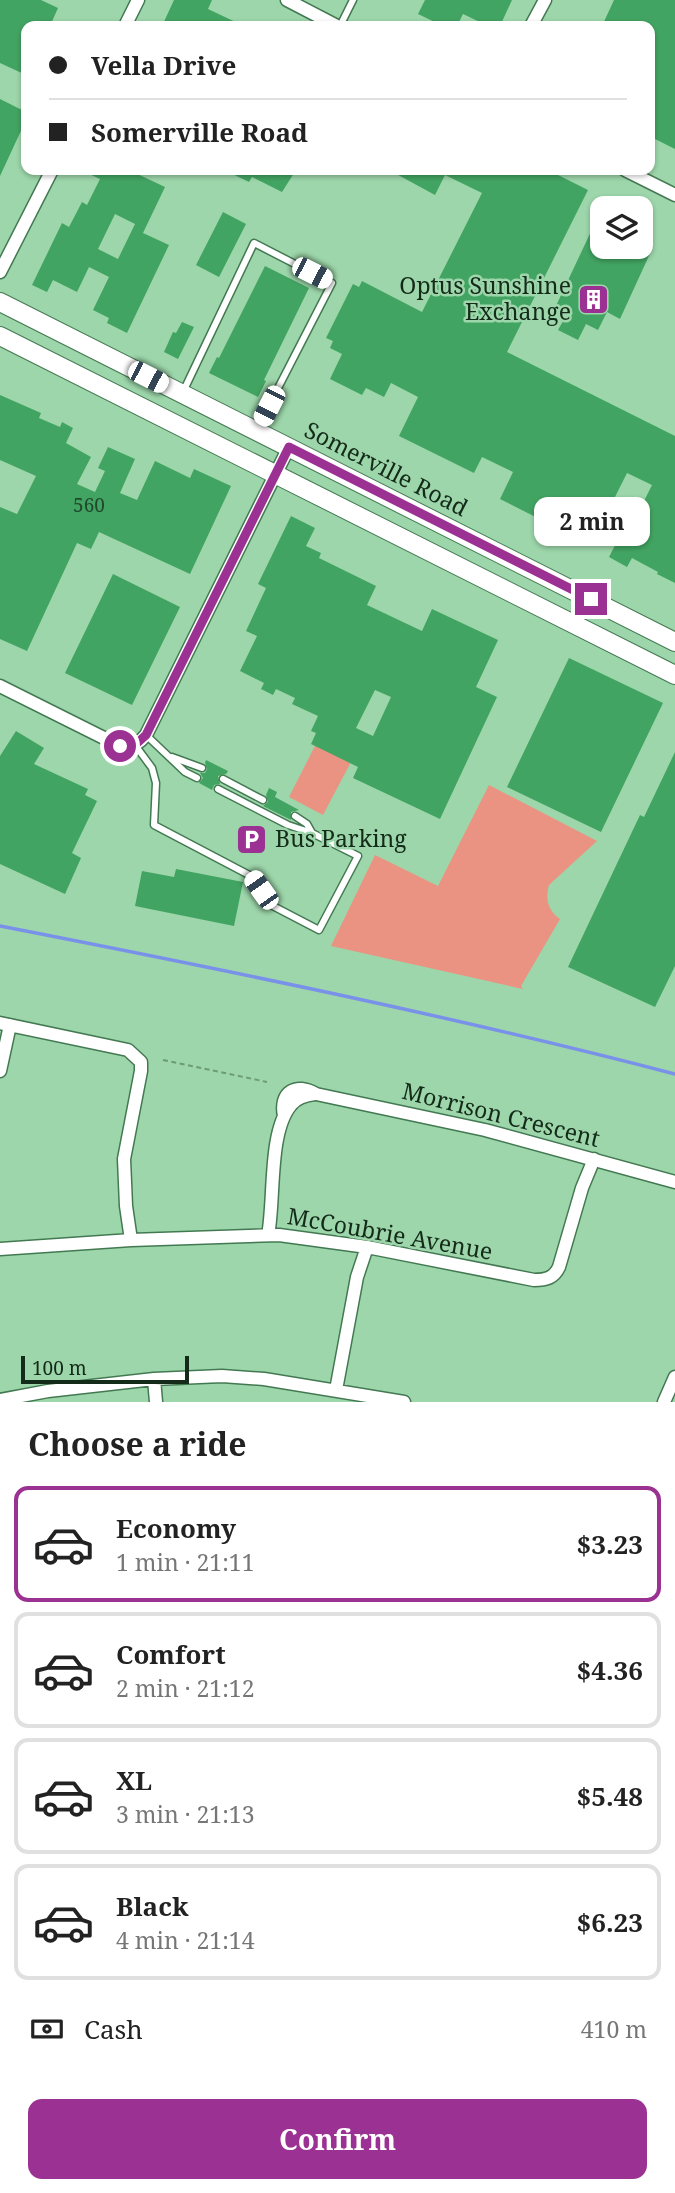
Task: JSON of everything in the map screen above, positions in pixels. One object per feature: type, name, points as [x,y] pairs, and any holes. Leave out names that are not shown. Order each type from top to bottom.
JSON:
[{"type":"main road","name":"Somerville Road","points":[[0,302],[675,642]]},
{"type":"main road","points":[[0,335],[675,675]]},
{"type":"street","points":[[128,21],[138,0]]},
{"type":"street","points":[[287,0],[329,21]]},
{"type":"street","points":[[534,21],[545,0]]},
{"type":"street","points":[[0,272],[49,175]]},
{"type":"street","points":[[635,175],[675,195]]},
{"type":"street","points":[[0,686],[116,744],[135,745],[146,735],[289,447]]},
{"type":"street","points":[[0,1071],[5,1024],[128,1050],[141,1062],[124,1159],[127,1241]]},
{"type":"street","name":"Morrison Crescent","points":[[273,1235],[274,1157],[284,1116],[284,1099],[291,1090],[299,1088],[316,1094],[485,1130],[675,1182]]},
{"type":"street","name":"McCoubrie Avenue","points":[[0,1249],[273,1235],[362,1246],[543,1280],[551,1277],[559,1267],[590,1158]]},
{"type":"street","points":[[336,1390],[362,1246]]},
{"type":"street","points":[[4,1397],[154,1379],[222,1376],[336,1390],[404,1402]]},
{"type":"street","points":[[664,1402],[675,1377]]},
{"type":"street","points":[[154,1379],[156,1402]]},
{"type":"lane","points":[[342,21],[353,0]]},
{"type":"lane","points":[[183,394],[254,243],[332,283],[256,431]]},
{"type":"lane","points":[[146,735],[185,772],[197,778]]},
{"type":"lane","points":[[135,745],[152,768],[156,783],[154,825],[251,876],[271,905],[319,930],[358,856],[313,833],[288,825],[218,789]]},
{"type":"lane","points":[[167,755],[202,768]]},
{"type":"lane","points":[[223,779],[263,800]]},
{"type":"lane","points":[[295,816],[307,824],[313,833]]},
{"type":"path","points":[[163,1060],[267,1082]]},
{"type":"shaded area","points":[[316,744],[351,762],[323,815],[289,797]]},
{"type":"shaded area","points":[[489,785],[597,841],[549,885],[548,904],[560,919],[521,986],[523,989],[331,946],[375,855],[438,886]]},
{"type":"building","points":[[0,0],[41,0],[58,8],[52,21],[21,21],[21,73],[0,63]]},
{"type":"building","points":[[174,0],[212,0],[208,9],[233,21],[164,21]]},
{"type":"building","points":[[425,0],[512,0],[502,21],[478,21],[463,14],[460,21],[433,21],[418,14]]},
{"type":"building","points":[[614,0],[675,0],[675,149],[655,139],[655,21],[604,21]]},
{"type":"building","points":[[0,99],[21,110],[21,131],[0,176]]},
{"type":"building","points":[[92,175],[140,175],[165,187],[143,233],[169,245],[127,333],[107,323],[109,318],[93,310],[109,277],[89,267],[77,292],[53,280],[47,292],[32,285],[62,223],[69,227],[82,202],[87,205],[100,179]],"holes":[[[115,214],[135,224],[118,259],[98,249]]]},
{"type":"building","points":[[234,175],[293,175],[282,192],[252,177],[249,182]]},
{"type":"building","points":[[398,175],[445,175],[435,195]]},
{"type":"building","points":[[445,175],[558,175],[588,190],[507,352],[675,436],[675,583],[632,558],[627,567],[609,557],[631,514],[636,517],[652,485],[627,473],[591,545],[500,499],[513,472],[482,457],[474,473],[399,436],[418,397],[391,383],[384,397],[366,388],[362,395],[330,379],[342,354],[330,348],[333,341],[326,338],[353,284],[359,287],[362,281],[422,312],[482,193]]},
{"type":"building","points":[[223,212],[246,224],[219,277],[196,265]]},
{"type":"building","name":"Optus Sunshine Exchange","points":[[590,234],[590,259],[648,259],[620,319],[607,312],[598,330],[586,324],[578,340],[558,330],[567,314],[555,308]]},
{"type":"building","points":[[265,266],[309,288],[258,397],[209,373]]},
{"type":"building","points":[[182,322],[194,327],[178,359],[164,352],[173,332],[176,333]]},
{"type":"building","points":[[0,395],[41,413],[39,418],[60,427],[62,422],[73,428],[66,443],[91,457],[77,484],[95,492],[105,471],[98,468],[108,447],[135,459],[120,493],[137,500],[155,461],[190,478],[194,469],[231,486],[190,574],[99,532],[91,549],[77,543],[27,651],[0,639],[0,507],[17,514],[36,476],[0,460]]},
{"type":"building","points":[[291,516],[315,528],[306,546],[321,553],[319,558],[376,586],[367,605],[422,631],[432,609],[498,640],[476,687],[497,697],[440,819],[353,778],[358,767],[311,744],[316,733],[311,731],[318,716],[292,704],[295,698],[276,689],[273,695],[261,689],[264,683],[240,671],[257,636],[246,631],[266,588],[258,584]],"holes":[[[375,690],[391,697],[373,736],[356,728]]]},
{"type":"building","points":[[113,574],[180,607],[132,705],[65,673]]},
{"type":"building","points":[[569,658],[663,703],[601,832],[507,787]]},
{"type":"building","points":[[16,731],[44,748],[34,764],[88,789],[85,795],[97,801],[72,853],[81,858],[65,894],[0,864],[0,756]]},
{"type":"building","points":[[675,752],[675,966],[655,1007],[568,967],[640,815],[644,817]]},
{"type":"building","points":[[206,760],[228,771],[218,776],[220,784],[214,785],[212,790],[199,783],[203,778],[200,773],[205,773],[207,769]]},
{"type":"building","points":[[269,788],[277,792],[275,797],[299,810],[291,812],[291,820],[263,806],[268,802],[266,795]]},
{"type":"building","points":[[176,869],[243,882],[234,926],[135,906],[142,871],[174,877]]},
{"type":"waterway","points":[[0,926],[339,995],[675,1074]]},
{"type":"place","name":"Optus Sunshine Exchange","points":[[594,299]]},
{"type":"place","name":"Bus Parking","points":[[252,839]]},
{"type":"route","points":[[120,746],[135,745],[146,735],[289,447],[591,599]]}]
